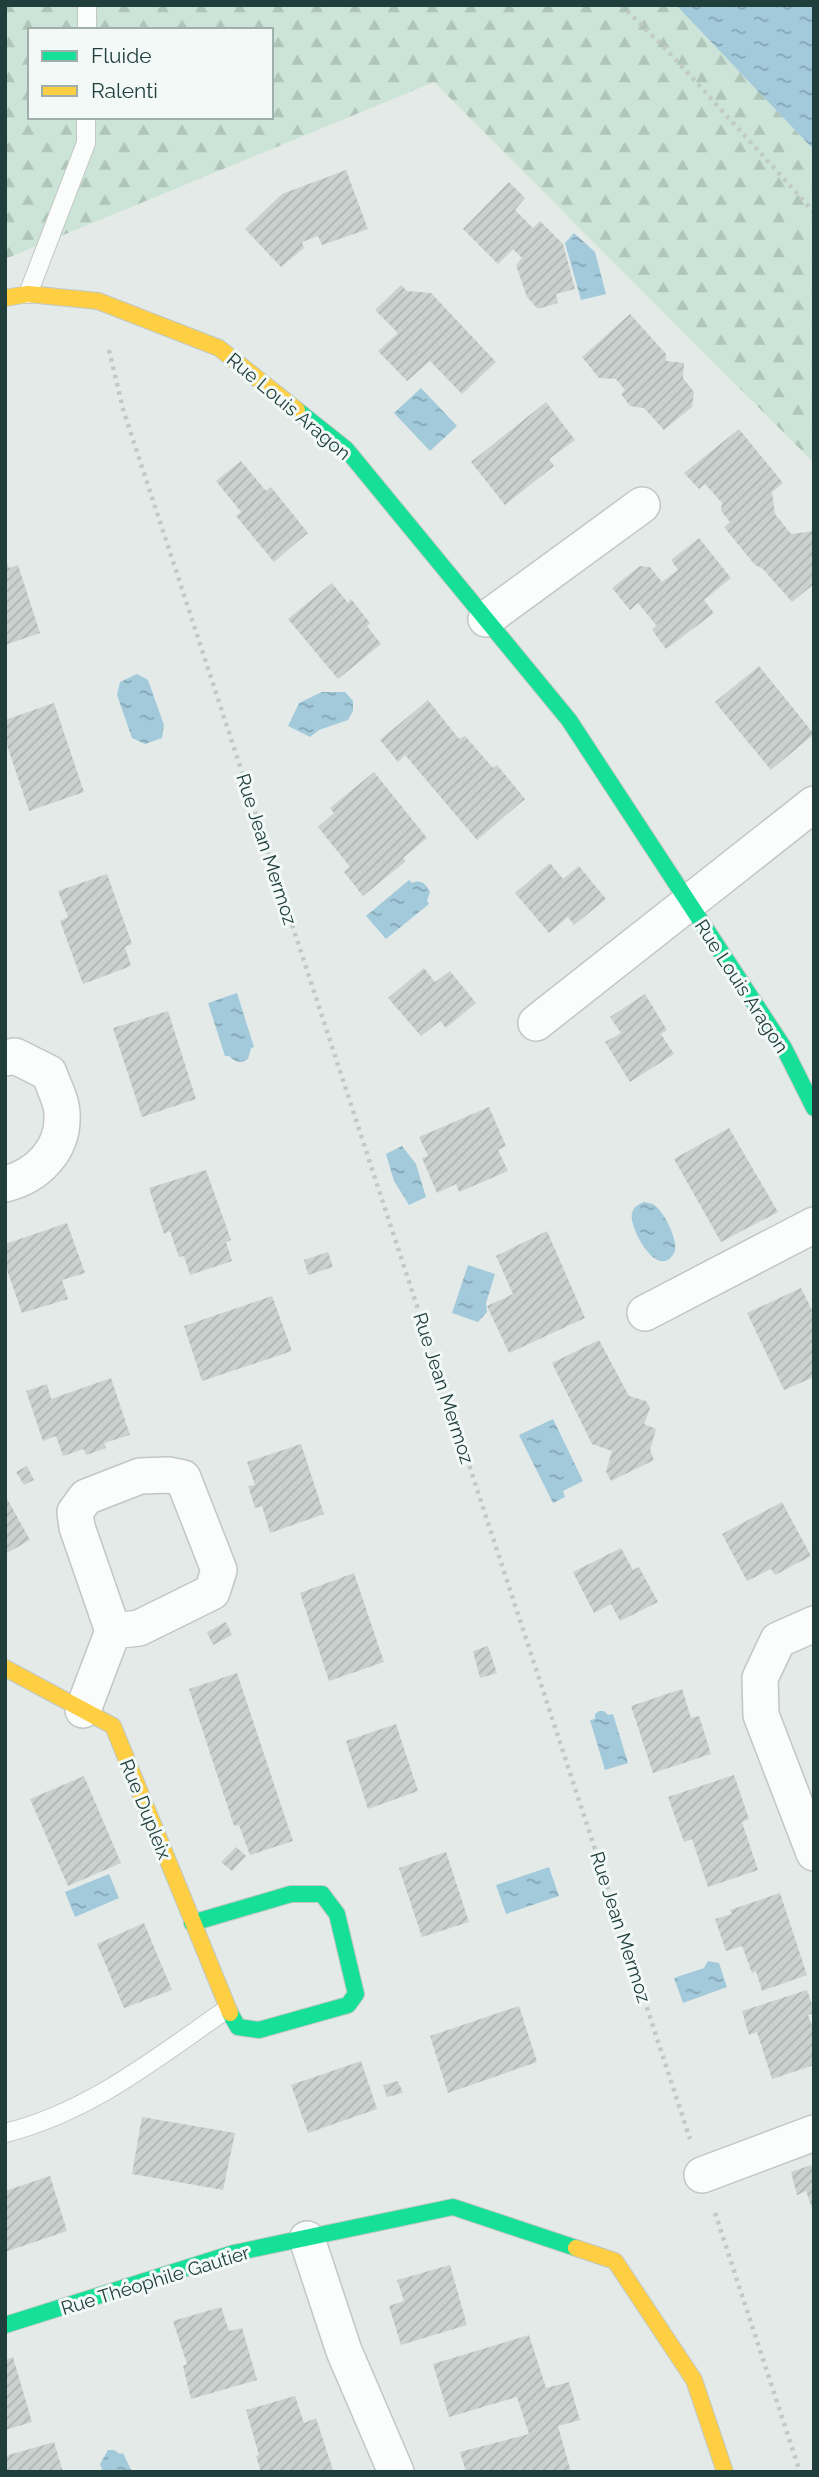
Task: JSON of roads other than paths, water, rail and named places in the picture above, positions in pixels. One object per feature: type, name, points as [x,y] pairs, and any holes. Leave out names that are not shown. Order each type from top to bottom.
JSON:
[{"type":"street","name":"Rue Louis Aragon","points":[[5,298],[28,294],[98,301],[219,348],[346,449],[569,720],[784,1048],[814,1108]]},
{"type":"street","points":[[486,620],[642,505]]},
{"type":"street","name":"Rue Louis Aragon","points":[[536,1023],[814,804]]},
{"type":"street","points":[[5,1058],[15,1056],[49,1073],[62,1113],[60,1138],[47,1163],[5,1184]]},
{"type":"street","points":[[645,1312],[814,1224]]},
{"type":"street","points":[[83,1710],[113,1631],[77,1527],[75,1512],[86,1497],[140,1476],[168,1475],[183,1478],[219,1570],[212,1592],[139,1628],[113,1631]]},
{"type":"street","points":[[814,1624],[778,1640],[760,1678],[761,1715],[814,1853]]},
{"type":"street","name":"Rue Dupleix","points":[[5,1668],[113,1726],[192,1923],[227,2009],[238,2027],[259,2031],[348,2005],[356,1994],[337,1914],[322,1894],[291,1894],[192,1923]]},
{"type":"street","points":[[702,2175],[814,2133]]},
{"type":"street","name":"Rue Théophile Gautier","points":[[5,2325],[234,2253],[453,2207],[615,2261],[694,2380],[725,2472]]},
{"type":"street","points":[[307,2239],[344,2351],[396,2472]]},
{"type":"lane","points":[[87,5],[87,28]]},
{"type":"lane","points":[[28,294],[86,142],[86,119]]},
{"type":"lane","points":[[5,2133],[38,2125],[100,2096],[227,2009]]},
{"type":"water","points":[[676,5],[814,5],[814,150]]},
{"type":"water","points":[[574,233],[595,252],[606,294],[581,300],[565,243]]},
{"type":"water","points":[[421,388],[457,426],[430,451],[394,413]]},
{"type":"water","points":[[137,674],[148,680],[164,725],[162,738],[145,744],[132,738],[117,695],[120,682]]},
{"type":"water","points":[[322,692],[345,692],[353,701],[353,711],[348,720],[319,730],[310,737],[288,726],[299,703]]},
{"type":"water","points":[[409,880],[412,883],[421,882],[427,887],[430,892],[427,901],[429,904],[386,939],[366,916]]},
{"type":"water","points":[[237,993],[254,1047],[251,1048],[248,1059],[240,1062],[225,1056],[208,1003]]},
{"type":"water","points":[[402,1146],[416,1164],[426,1197],[409,1205],[394,1181],[386,1154]]},
{"type":"water","points":[[644,1202],[658,1208],[670,1228],[675,1248],[667,1260],[660,1261],[653,1257],[635,1229],[632,1213],[635,1207]]},
{"type":"water","points":[[468,1265],[495,1274],[486,1303],[487,1312],[478,1322],[452,1313]]},
{"type":"water","points":[[553,1419],[583,1481],[563,1491],[565,1497],[553,1503],[519,1435]]},
{"type":"water","points":[[599,1711],[613,1714],[628,1763],[605,1770],[590,1720],[595,1719],[595,1714]]},
{"type":"water","points":[[549,1867],[559,1896],[506,1914],[496,1885]]},
{"type":"water","points":[[109,1874],[119,1898],[75,1917],[65,1892]]},
{"type":"water","points":[[708,1961],[719,1963],[727,1987],[683,2003],[674,1978],[704,1968]]},
{"type":"water","points":[[108,2450],[123,2453],[132,2472],[103,2472],[100,2464]]}]
